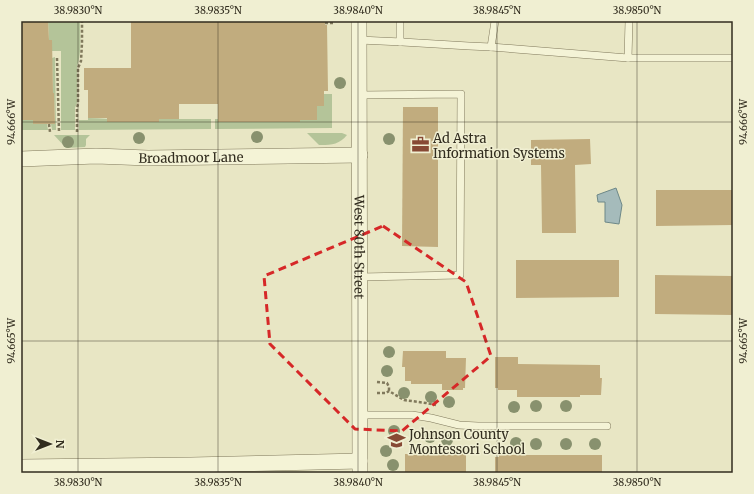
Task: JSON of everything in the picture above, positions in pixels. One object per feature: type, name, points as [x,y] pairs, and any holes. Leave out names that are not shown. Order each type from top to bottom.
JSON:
[{"type":"street","name":"West 80th Street","points":[[359,21],[360,467]]},
{"type":"street","name":"Broadmoor Lane","points":[[21,159],[96,156],[148,158],[360,155]]},
{"type":"street","points":[[21,467],[199,464],[360,467]]},
{"type":"lane","points":[[400,21],[400,42]]},
{"type":"lane","points":[[491,47],[495,21]]},
{"type":"lane","points":[[628,58],[629,21]]},
{"type":"lane","points":[[360,40],[491,47],[628,58],[733,58]]},
{"type":"lane","points":[[360,95],[460,94],[460,275],[360,277]]},
{"type":"lane","points":[[360,415],[412,415],[478,426],[607,426]]},
{"type":"path","points":[[77,132],[78,68],[81,61],[82,21]]},
{"type":"path","points":[[325,23],[335,23]]},
{"type":"path","points":[[58,58],[59,132]]},
{"type":"path","points":[[49,124],[50,132]]},
{"type":"path","points":[[377,382],[387,383],[389,386],[389,391]]},
{"type":"path","points":[[377,393],[386,393],[389,391]]},
{"type":"path","points":[[389,391],[404,400],[439,406]]},
{"type":"highlighted area","points":[[383,226],[466,282],[491,356],[402,431],[355,429],[270,344],[264,276]]},
{"type":"green space","points":[[48,21],[80,21],[80,50],[77,66],[75,130],[61,130],[61,51],[52,51],[52,40],[49,40]]},
{"type":"green space","points":[[55,57],[56,130],[52,130],[51,124],[55,123],[52,58]]},
{"type":"green space","points":[[324,94],[332,94],[332,128],[215,129],[215,119],[218,119],[219,122],[300,122],[300,120],[317,120],[317,106],[324,106]]},
{"type":"green space","points":[[88,118],[159,122],[159,119],[211,119],[211,129],[79,130],[79,120],[88,120]]},
{"type":"green space","points":[[21,120],[33,120],[33,124],[47,124],[48,130],[21,130]]},
{"type":"green space","points":[[307,133],[342,133],[347,135],[336,143],[319,145]]},
{"type":"green space","points":[[54,135],[90,135],[86,139],[85,147],[66,148]]},
{"type":"shaded area","points":[[616,188],[622,205],[619,224],[605,222],[605,202],[598,202],[597,195]]},
{"type":"building","points":[[21,21],[48,21],[49,40],[52,40],[55,124],[33,124],[33,120],[21,120]]},
{"type":"building","points":[[131,21],[325,21],[325,25],[327,25],[328,91],[324,91],[324,106],[317,106],[317,120],[300,120],[300,122],[218,122],[218,104],[179,104],[179,119],[159,119],[159,122],[107,122],[107,118],[88,118],[88,90],[84,90],[84,68],[131,68]]},
{"type":"building","name":"Ad Astra Information Systems","points":[[403,107],[438,107],[438,247],[402,246]]},
{"type":"building","points":[[590,139],[591,164],[575,165],[576,233],[542,233],[541,165],[531,165],[531,140]]},
{"type":"building","points":[[656,190],[733,190],[733,225],[656,226]]},
{"type":"building","points":[[516,260],[619,260],[619,297],[516,298]]},
{"type":"building","points":[[655,275],[733,276],[733,315],[655,314]]},
{"type":"building","points":[[403,351],[446,351],[446,358],[466,358],[465,388],[463,388],[463,390],[442,390],[442,384],[411,384],[411,381],[405,381],[405,367],[402,367]]},
{"type":"building","points":[[495,357],[518,357],[518,364],[600,365],[600,378],[602,378],[601,395],[580,395],[580,397],[517,397],[517,390],[498,390],[498,388],[495,388]]},
{"type":"building","points":[[444,449],[444,452],[462,451],[462,454],[466,454],[466,473],[405,473],[405,454],[426,452],[426,450]]},
{"type":"building","points":[[499,455],[602,455],[602,473],[495,473],[495,457],[499,457]]},
{"type":"place","name":"Ad Astra Information Systems","points":[[420,145]]},
{"type":"place","name":"Johnson County Montessori School","points":[[396,441]]}]
